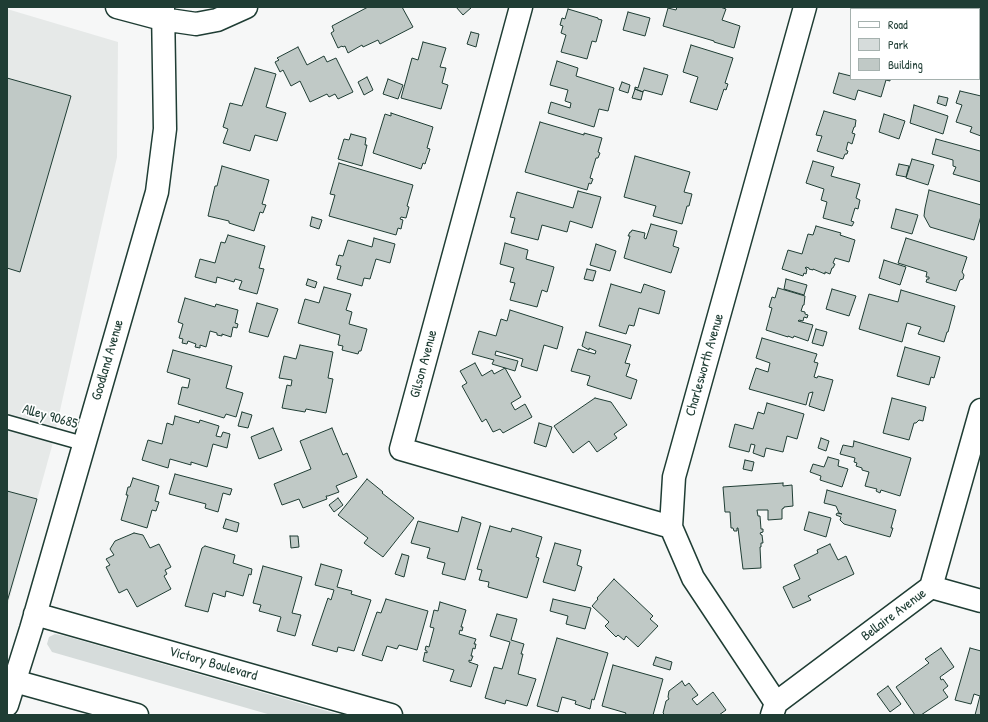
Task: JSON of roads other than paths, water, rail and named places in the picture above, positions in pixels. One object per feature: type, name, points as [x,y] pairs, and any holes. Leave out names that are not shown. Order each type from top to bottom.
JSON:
[{"type":"street","points":[[117,7],[163,13],[196,24],[217,20],[246,7]]},
{"type":"street","name":"Gilson Avenue","points":[[521,7],[401,450],[671,527]]},
{"type":"street","name":"Charlesworth Avenue","points":[[774,709],[693,578],[671,527],[674,477],[805,7]]},
{"type":"street","name":"Goodland Avenue","points":[[7,706],[11,680],[35,614],[157,192],[165,129],[163,13]]},
{"type":"street","name":"Bellaire Avenue","points":[[774,709],[931,587],[981,410]]},
{"type":"street","points":[[931,587],[981,602]]},
{"type":"street","name":"Victory Boulevard","points":[[35,614],[391,715]]},
{"type":"street","points":[[11,680],[137,715]]},
{"type":"lane","name":"Alley 90685","points":[[7,422],[85,444]]}]
